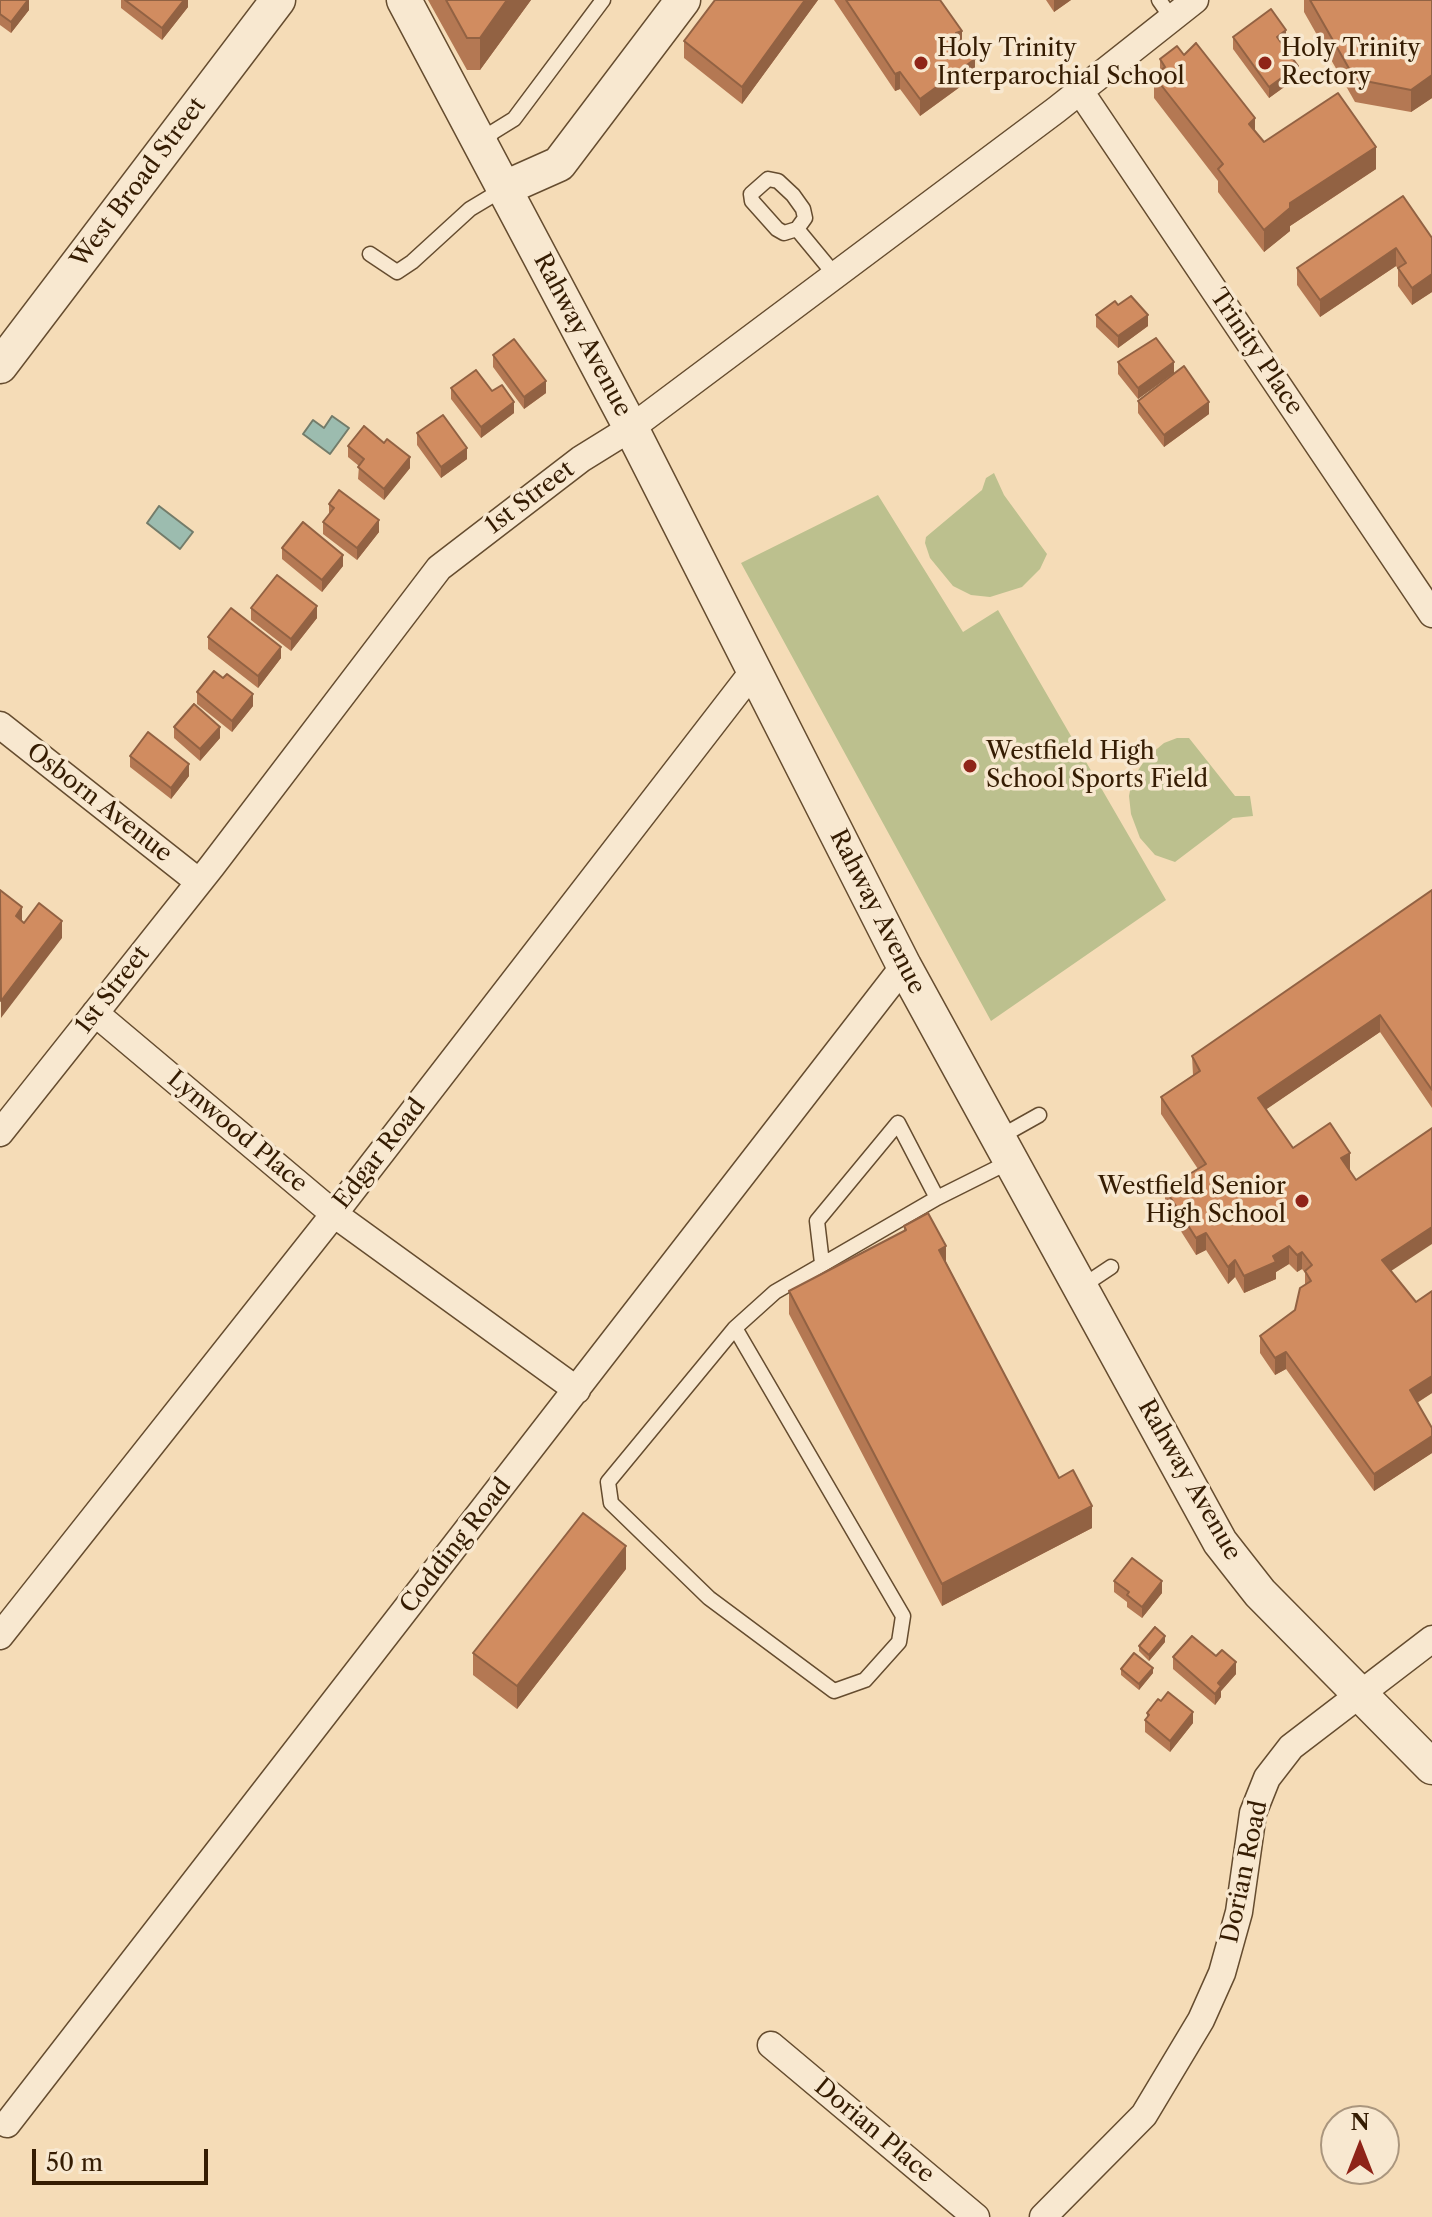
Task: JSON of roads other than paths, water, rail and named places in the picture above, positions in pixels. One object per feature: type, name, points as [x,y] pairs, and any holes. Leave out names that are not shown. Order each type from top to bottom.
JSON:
[{"type":"street","name":"West Broad Street","points":[[0,366],[278,0]]},
{"type":"street","name":"Rahway Avenue","points":[[404,0],[631,428],[904,966],[1220,1542],[1260,1593],[1432,1767]]},
{"type":"street","points":[[505,188],[559,164],[683,0]]},
{"type":"street","name":"1st Street","points":[[0,1133],[199,882],[439,568],[581,459],[631,428],[1080,91],[1165,8],[1195,0]]},
{"type":"street","name":"Trinity Place","points":[[1080,91],[1432,614]]},
{"type":"street","name":"Edgar Road","points":[[0,1636],[334,1214],[755,669]]},
{"type":"street","name":"Osborn Avenue","points":[[0,725],[199,882]]},
{"type":"street","name":"Codding Road","points":[[7,2124],[904,966]]},
{"type":"street","name":"Lynwood Place","points":[[95,1013],[334,1214],[577,1390]]},
{"type":"street","name":"Dorian Road","points":[[1043,2217],[1144,2115],[1201,2020],[1222,1973],[1239,1912],[1253,1813],[1267,1778],[1291,1747],[1432,1639]]},
{"type":"street","name":"Dorian Place","points":[[771,2045],[976,2217]]},
{"type":"lane","points":[[483,145],[493,132],[514,119],[603,0]]},
{"type":"lane","points":[[370,254],[397,272],[470,209],[505,188]]},
{"type":"lane","points":[[797,229],[835,275]]},
{"type":"lane","points":[[735,1328],[903,1616],[899,1642],[865,1680],[834,1691],[709,1598],[611,1503],[608,1482],[735,1328],[775,1292],[937,1198],[1005,1149],[1039,1115]]},
{"type":"lane","points":[[822,1263],[817,1221],[898,1123],[937,1198]]},
{"type":"lane","points":[[1080,1288],[1111,1267]]},
{"type":"place","name":"Holy Trinity Interparochial School","points":[[921,63]]},
{"type":"place","name":"Holy Trinity Rectory","points":[[1265,63]]},
{"type":"place","name":"Westfield High School Sports Field","points":[[970,766]]},
{"type":"place","name":"Westfield Senior High School","points":[[1302,1201]]}]
